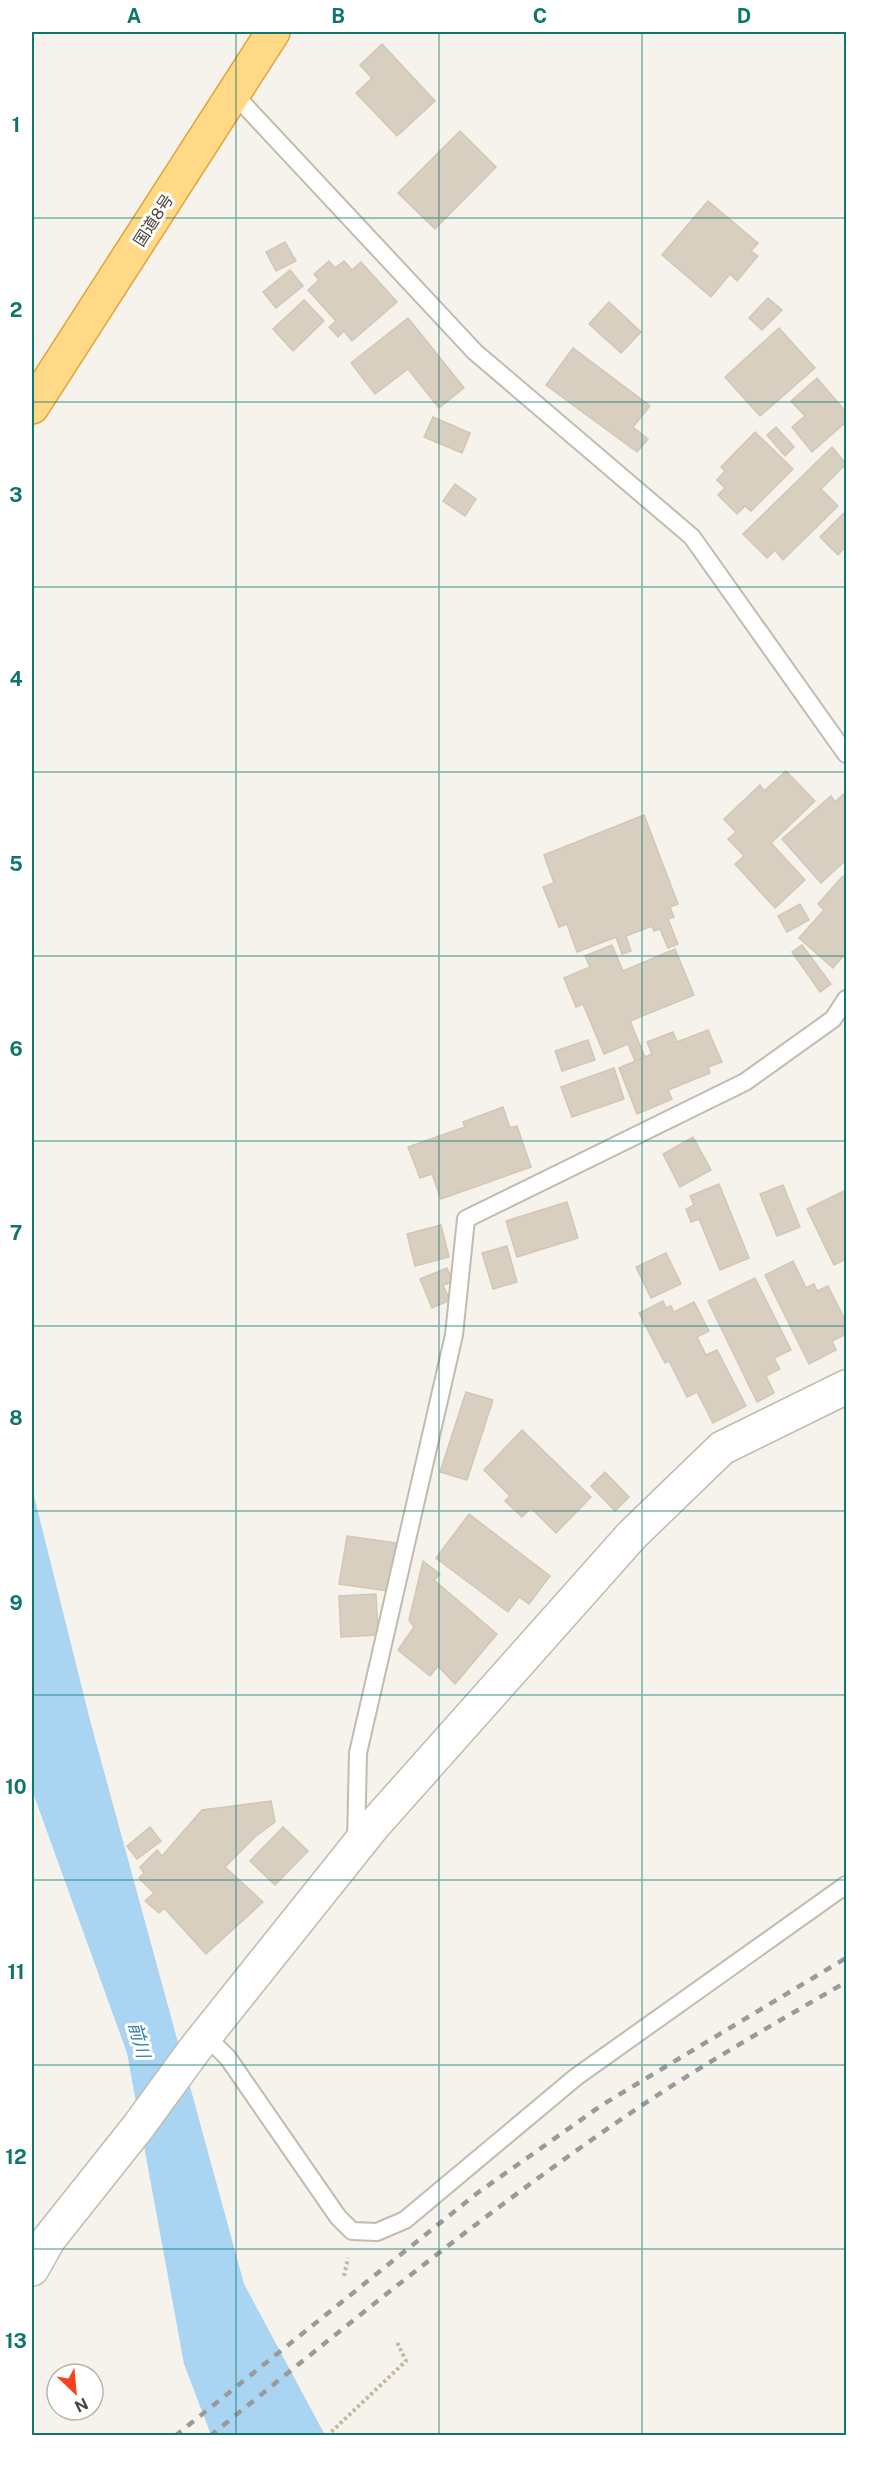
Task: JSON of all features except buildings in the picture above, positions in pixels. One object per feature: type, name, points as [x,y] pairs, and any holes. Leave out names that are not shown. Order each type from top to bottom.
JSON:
[{"type":"highway","name":"国道8号","points":[[32,407],[273,32]]},
{"type":"street","points":[[32,2269],[49,2238],[138,2127],[200,2042],[356,1848],[632,1535],[722,1448],[846,1387]]},
{"type":"lane","points":[[234,94],[476,352],[692,537],[846,754]]},
{"type":"lane","points":[[356,1848],[358,1753],[454,1335],[466,1219],[745,1082],[833,1019],[846,999]]},
{"type":"lane","points":[[200,2042],[228,2058],[338,2217],[352,2231],[377,2232],[405,2220],[576,2077],[846,1885]]},
{"type":"path","points":[[327,2436],[406,2361],[396,2340]]},
{"type":"water","name":"前川","points":[[32,1488],[91,1724],[244,2284],[325,2435],[211,2435],[184,2364],[127,2053],[32,1790]]},
{"type":"railway","points":[[175,2436],[476,2194],[602,2105],[846,1958]]},
{"type":"railway","points":[[210,2436],[407,2278],[558,2163],[668,2088],[846,1982]]}]
